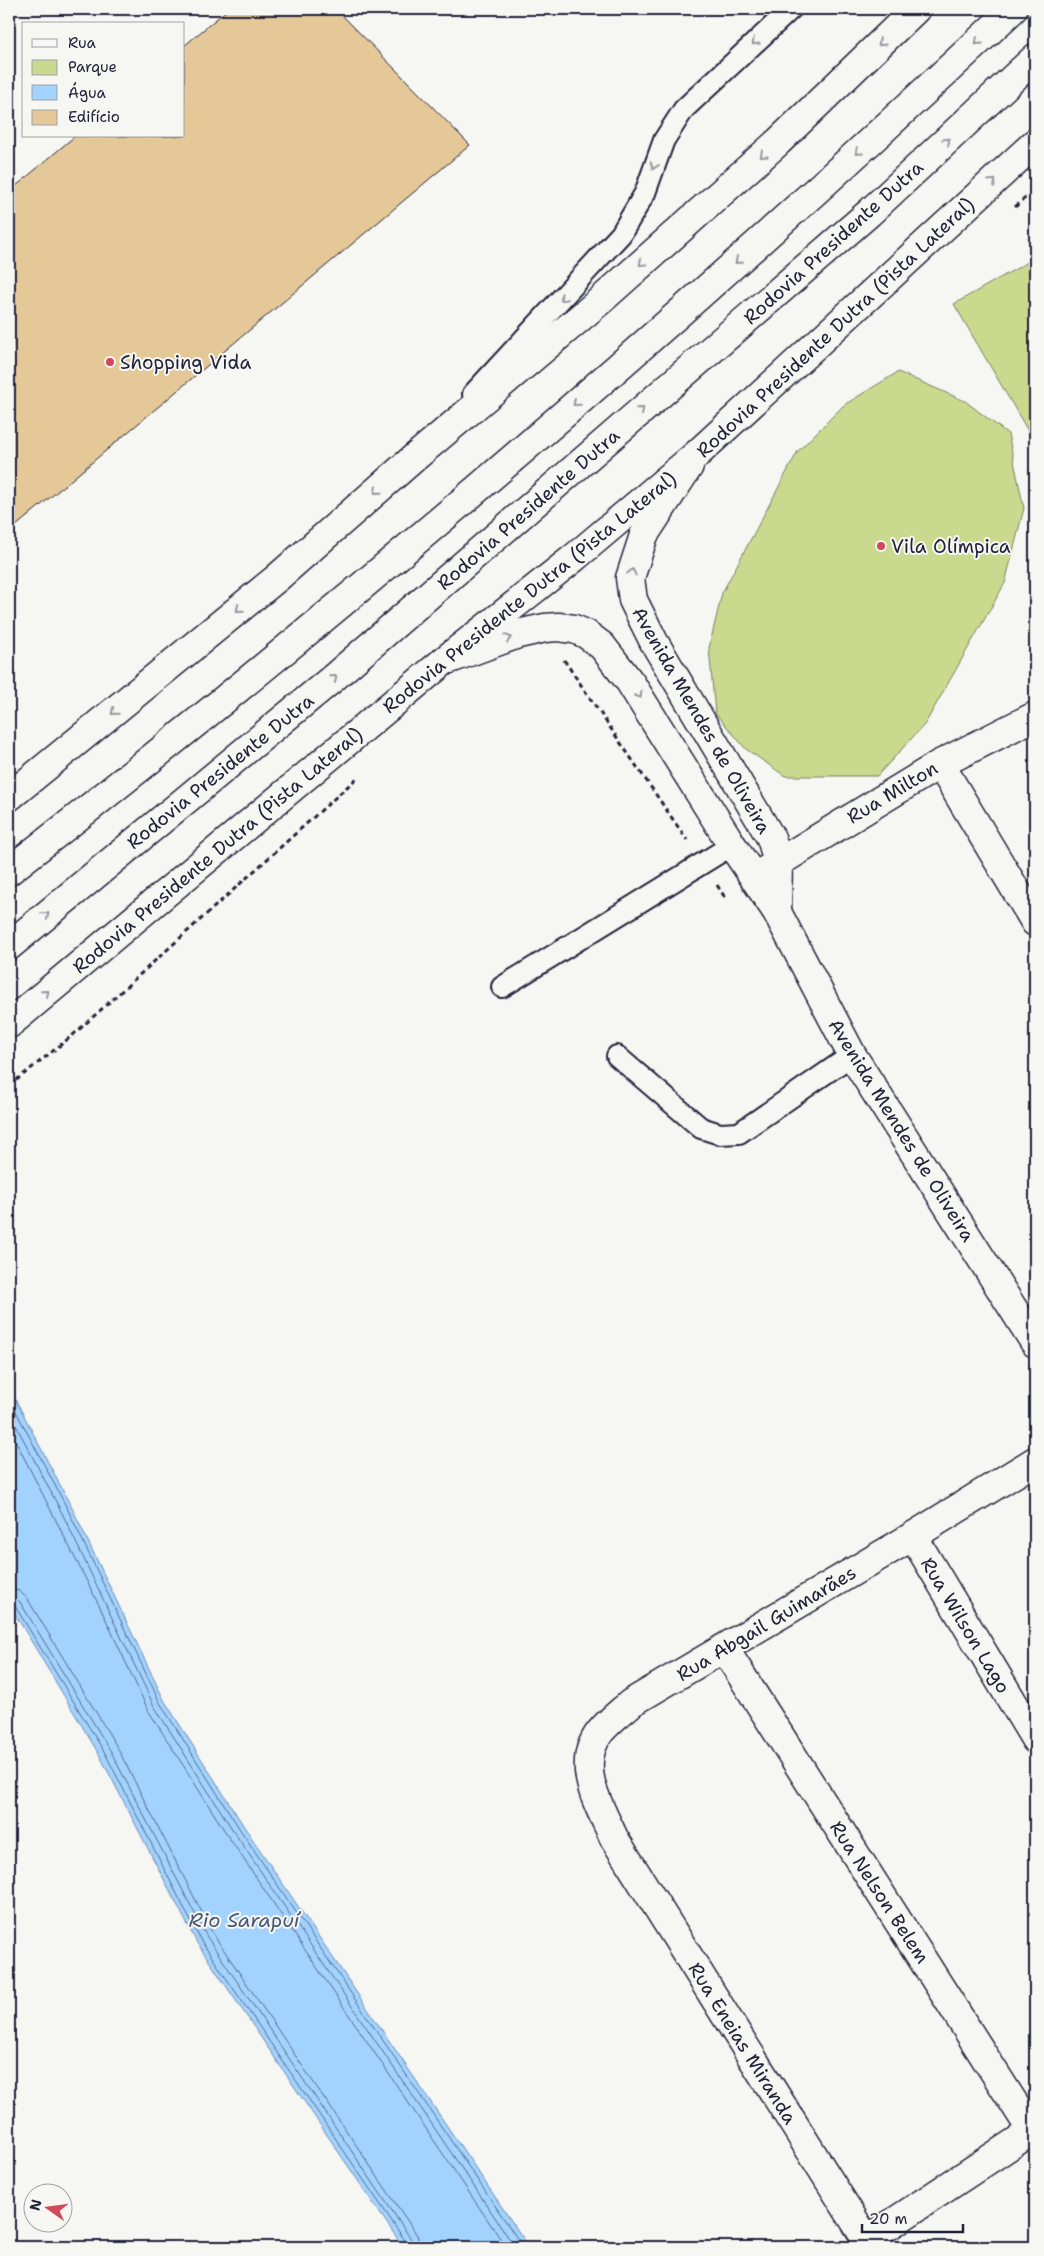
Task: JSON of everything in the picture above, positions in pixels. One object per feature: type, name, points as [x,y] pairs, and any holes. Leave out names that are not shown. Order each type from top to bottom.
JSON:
[{"type":"main road","points":[[9,797],[277,578],[414,458],[601,300],[763,155],[916,9]]},
{"type":"main road","points":[[9,871],[155,757],[472,492],[703,293],[1013,9]]},
{"type":"main road","name":"Rodovia Presidente Dutra","points":[[9,946],[332,679],[869,213],[1035,58]]},
{"type":"main road","name":"Rodovia Presidente Dutra (Pista Lateral)","points":[[9,1024],[446,660],[575,557],[696,454],[1035,143]]},
{"type":"main road","name":"Avenida Mendes de Oliveira","points":[[696,454],[644,534],[630,578],[633,600],[654,642],[771,838],[778,862],[777,912]]},
{"type":"main road","name":"Avenida Mendes de Oliveira","points":[[446,660],[533,629],[558,626],[586,634],[602,646],[630,682],[732,845],[777,912],[852,1055],[1035,1343]]},
{"type":"main road","name":"Rua Milton","points":[[754,877],[940,764],[1035,716]]},
{"type":"main road","points":[[940,764],[1035,922]]},
{"type":"main road","name":"Rua Abgail Guimarães","points":[[614,1838],[591,1789],[587,1761],[600,1733],[631,1702],[1035,1461]]},
{"type":"main road","name":"Rua Wilson Lago","points":[[912,1536],[1035,1739]]},
{"type":"main road","name":"Rua Nelson Belem","points":[[724,1648],[1034,2132]]},
{"type":"main road","name":"Rua Eneias Miranda","points":[[614,1838],[869,2243]]},
{"type":"main road","points":[[869,2243],[1034,2132]]},
{"type":"lane","points":[[414,458],[616,239],[641,201],[664,140],[684,109],[791,9]]},
{"type":"lane","points":[[502,987],[732,845]]},
{"type":"lane","points":[[617,1056],[701,1128],[720,1134],[739,1133],[852,1055]]},
{"type":"path","points":[[1013,209],[1035,189]]},
{"type":"path","points":[[559,655],[724,896],[754,877]]},
{"type":"path","points":[[9,1086],[73,1036],[360,775]]},
{"type":"green space","points":[[1035,258],[1035,443],[954,304]]},
{"type":"green space","name":"Vila Olímpica","points":[[898,372],[965,401],[1008,434],[1024,508],[1005,583],[925,724],[877,776],[785,776],[746,749],[715,713],[709,648],[722,593],[798,451],[844,405]]},
{"type":"water","name":"Rio Sarapuí","points":[[9,1387],[73,1510],[164,1700],[245,1828],[529,2247],[403,2247],[197,1943],[100,1756],[9,1604]]},
{"type":"building","name":"Shopping Vida","points":[[228,9],[336,9],[470,145],[9,532],[9,192],[73,138],[185,138],[185,45]]},
{"type":"place","name":"Shopping Vida","points":[[110,362]]},
{"type":"place","name":"Vila Olímpica","points":[[881,546]]}]
